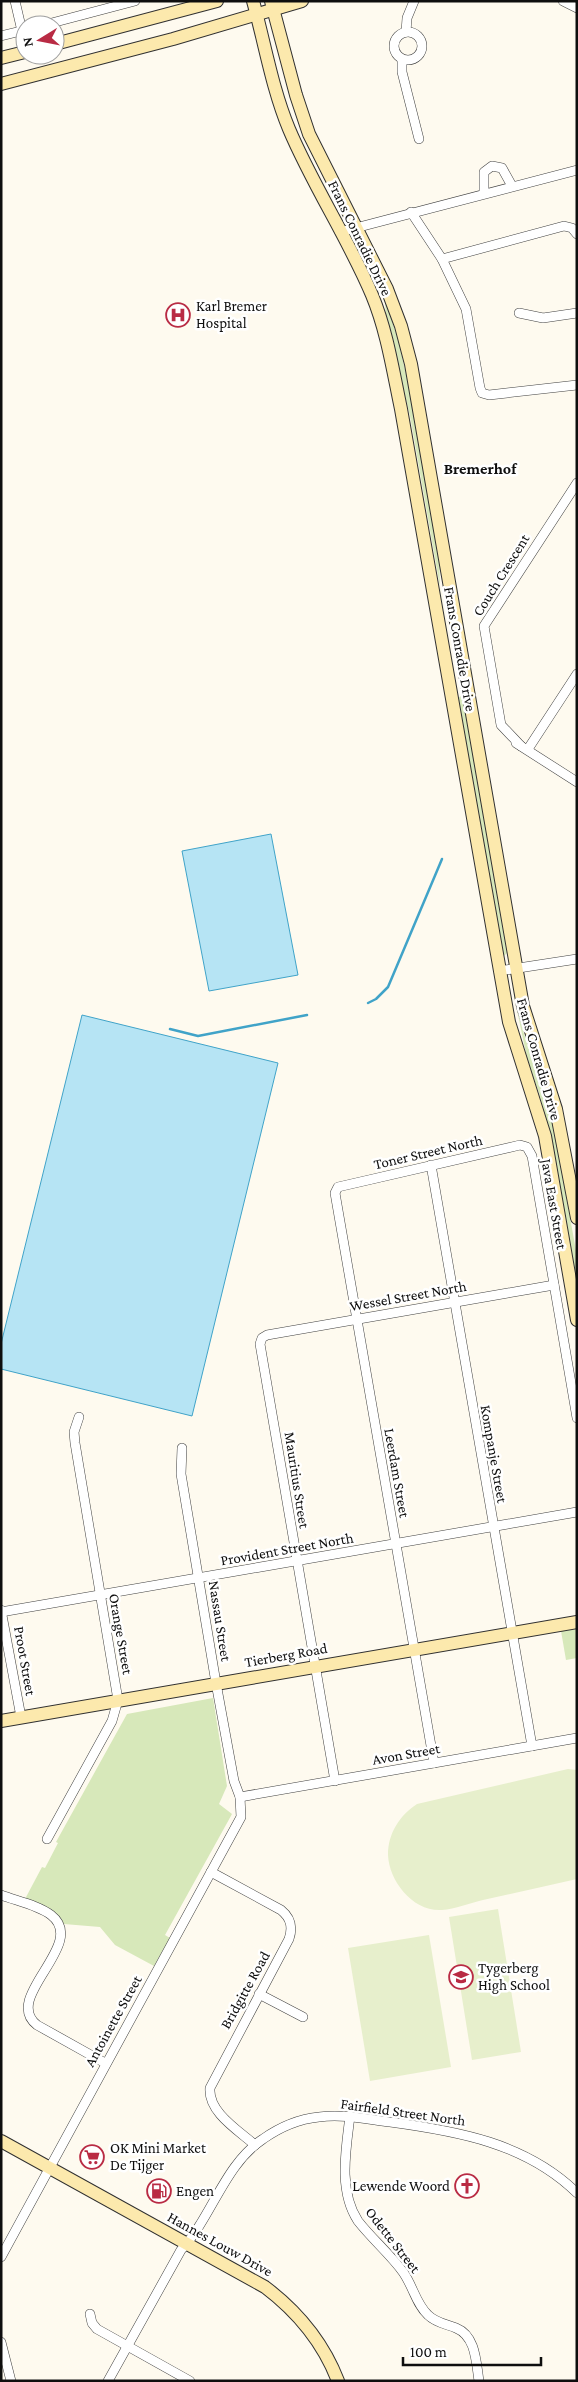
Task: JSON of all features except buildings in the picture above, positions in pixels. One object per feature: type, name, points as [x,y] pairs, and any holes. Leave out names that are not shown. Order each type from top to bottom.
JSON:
[{"type":"main road","points":[[65,41],[217,1]]},
{"type":"main road","name":"Frans Conradie Drive","points":[[252,1],[276,93],[288,127],[372,295],[402,409],[499,971],[509,1022],[544,1136],[577,1320]]},
{"type":"main road","points":[[1,84],[256,14],[273,5],[302,1]]},
{"type":"main road","name":"Frans Conradie Drive","points":[[273,5],[304,119],[327,172],[357,228],[395,309],[411,364],[516,968],[528,1025],[556,1109],[577,1218]]},
{"type":"main road","points":[[1,58],[15,54]]},
{"type":"main road","name":"Tierberg Road","points":[[1,1721],[577,1622]]},
{"type":"main road","name":"Hannes Louw Drive","points":[[1,2142],[265,2287],[288,2305],[318,2340],[338,2381]]},
{"type":"street","points":[[15,1],[19,15]]},
{"type":"street","points":[[65,19],[135,1]]},
{"type":"street","points":[[406,32],[409,11],[414,1]]},
{"type":"street","points":[[563,1],[577,8]]},
{"type":"street","points":[[1,36],[15,32]]},
{"type":"street","points":[[402,60],[414,59],[421,49],[418,36],[406,32],[398,36],[394,44],[395,52],[402,60],[402,72],[419,139]]},
{"type":"street","points":[[484,193],[484,172],[492,166],[502,168],[512,186]]},
{"type":"street","points":[[340,232],[577,170]]},
{"type":"street","points":[[412,212],[442,259],[466,309],[482,392],[489,396],[577,385]]},
{"type":"street","points":[[442,259],[560,227],[568,226],[577,234]]},
{"type":"street","points":[[519,313],[543,318],[577,313]]},
{"type":"street","name":"Couch Crescent","points":[[577,483],[484,626],[493,690],[502,728],[525,747],[577,782]]},
{"type":"street","points":[[525,747],[577,674]]},
{"type":"street","points":[[499,971],[577,959]]},
{"type":"street","name":"Toner Street North","points":[[338,1187],[431,1165],[525,1146]]},
{"type":"street","name":"Java East Street","points":[[525,1146],[530,1150],[532,1156],[577,1418]]},
{"type":"street","name":"Kompanje Street","points":[[431,1165],[532,1746]]},
{"type":"street","name":"Leerdam Street","points":[[338,1187],[335,1193],[434,1763]]},
{"type":"street","name":"Wessel Street North","points":[[267,1335],[554,1285]]},
{"type":"street","name":"Mauritius Street","points":[[267,1335],[262,1338],[260,1344],[335,1781]]},
{"type":"street","name":"Orange Street","points":[[46,1839],[112,1721],[118,1700],[74,1437],[79,1417]]},
{"type":"street","name":"Nassau Street","points":[[182,1448],[181,1474],[216,1683],[234,1781],[240,1797]]},
{"type":"street","name":"Provident Street North","points":[[1,1611],[577,1512]]},
{"type":"street","name":"Proot Street","points":[[1,1611],[21,1717]]},
{"type":"street","name":"Avon Street","points":[[240,1797],[577,1738]]},
{"type":"street","name":"Antoinette Street","points":[[1,2257],[240,1820],[240,1797]]},
{"type":"street","name":"Bridgitte Road","points":[[211,1872],[281,1910],[290,1920],[292,1929],[289,1939],[213,2078],[209,2092],[212,2102],[218,2111],[255,2145]]},
{"type":"street","points":[[1,1896],[50,1915],[57,1921],[60,1929],[59,1944],[30,1999],[28,2012],[30,2018],[37,2025],[106,2063]]},
{"type":"street","points":[[259,1994],[303,2018]]},
{"type":"street","name":"Fairfield Street North","points":[[108,2381],[181,2250],[194,2236],[236,2166],[255,2145],[279,2129],[300,2120],[328,2116],[350,2116],[442,2129],[478,2138],[528,2157],[566,2183],[577,2193]]},
{"type":"street","name":"Odette Street","points":[[350,2116],[345,2170],[353,2211],[360,2223],[404,2273],[427,2314],[439,2322],[457,2328],[466,2336],[474,2348],[479,2381]]},
{"type":"street","points":[[90,2314],[94,2327],[190,2381]]},
{"type":"street","points":[[1,2342],[11,2381]]},
{"type":"green space","points":[[385,300],[398,339],[410,392],[439,552],[440,587],[410,416],[386,319]]},
{"type":"green space","points":[[463,697],[507,953],[504,956],[458,698]]},
{"type":"green space","points":[[512,986],[524,1034],[553,1124],[577,1256],[577,1287],[551,1138],[539,1093],[528,1063]]},
{"type":"green space","points":[[577,1629],[577,1658],[566,1660],[561,1631]]},
{"type":"green space","points":[[213,1698],[227,1786],[219,1804],[232,1814],[165,1935],[170,1938],[154,1966],[115,1945],[100,1927],[64,1924],[53,1911],[25,1899],[42,1867],[45,1868],[58,1843],[56,1842],[127,1714]]},
{"type":"green space","points":[[568,1769],[577,1770],[577,1879],[442,1910],[421,1906],[404,1893],[393,1875],[388,1855],[390,1839],[396,1825],[411,1808],[417,1804]]},
{"type":"green space","points":[[498,1909],[521,2052],[472,2060],[449,1917]]},
{"type":"green space","points":[[429,1935],[451,2067],[370,2081],[348,1948]]},
{"type":"water","points":[[271,834],[298,975],[209,991],[182,851]]},
{"type":"water","points":[[82,1015],[278,1063],[192,1416],[1,1369],[1,1344]]},
{"type":"waterway","points":[[368,1003],[376,999],[388,987],[442,859]]},
{"type":"waterway","points":[[170,1029],[198,1036],[307,1015]]},
{"type":"place","name":"Karl Bremer Hospital","points":[[178,315]]},
{"type":"place","name":"Tygerberg High School","points":[[461,1977]]},
{"type":"place","name":"OK Mini Market De Tijger","points":[[92,2157]]},
{"type":"place","name":"Lewende Woord","points":[[467,2186]]},
{"type":"place","name":"Engen","points":[[159,2191]]},
{"type":"district","name":"Bremerhof","points":[[480,468]]}]
